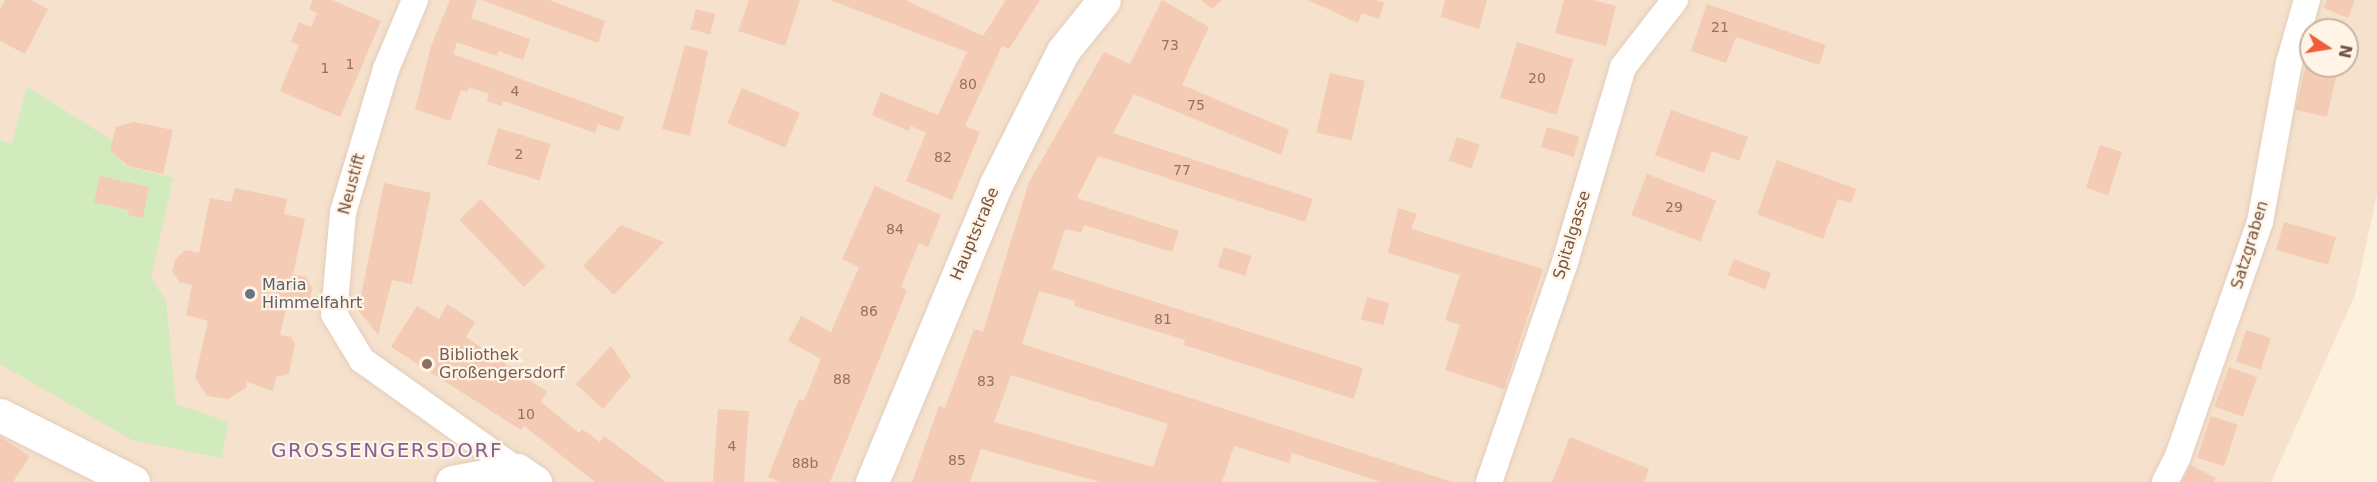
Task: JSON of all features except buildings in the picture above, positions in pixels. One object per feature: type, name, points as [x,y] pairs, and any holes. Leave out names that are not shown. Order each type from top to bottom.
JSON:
[{"type":"main road","name":"Hauptstraße","points":[[872,482],[995,186],[1063,51],[1104,0]]},
{"type":"main road","points":[[0,415],[133,482]]},
{"type":"main road","points":[[452,482],[526,476]]},
{"type":"street","name":"Neustift","points":[[415,0],[386,69],[343,212],[334,314],[362,360],[526,476]]},
{"type":"street","name":"Spitalgasse","points":[[1489,482],[1565,262],[1623,67],[1675,0]]},
{"type":"street","name":"Satzgraben","points":[[2165,482],[2178,456],[2260,222],[2289,63],[2307,0]]},
{"type":"shaded area","points":[[0,0],[2377,0],[2377,194],[2355,295],[2271,482],[0,482]]},
{"type":"green space","points":[[27,86],[111,140],[111,150],[125,166],[173,178],[151,278],[166,301],[176,404],[228,422],[222,458],[132,440],[0,364],[0,140],[12,144]]},
{"type":"place","name":"Maria Himmelfahrt","points":[[250,294]]},
{"type":"place","name":"Bibliothek Großengersdorf","points":[[427,364]]},
{"type":"district","name":"GROSSENGERSDORF","points":[[387,450]]}]
